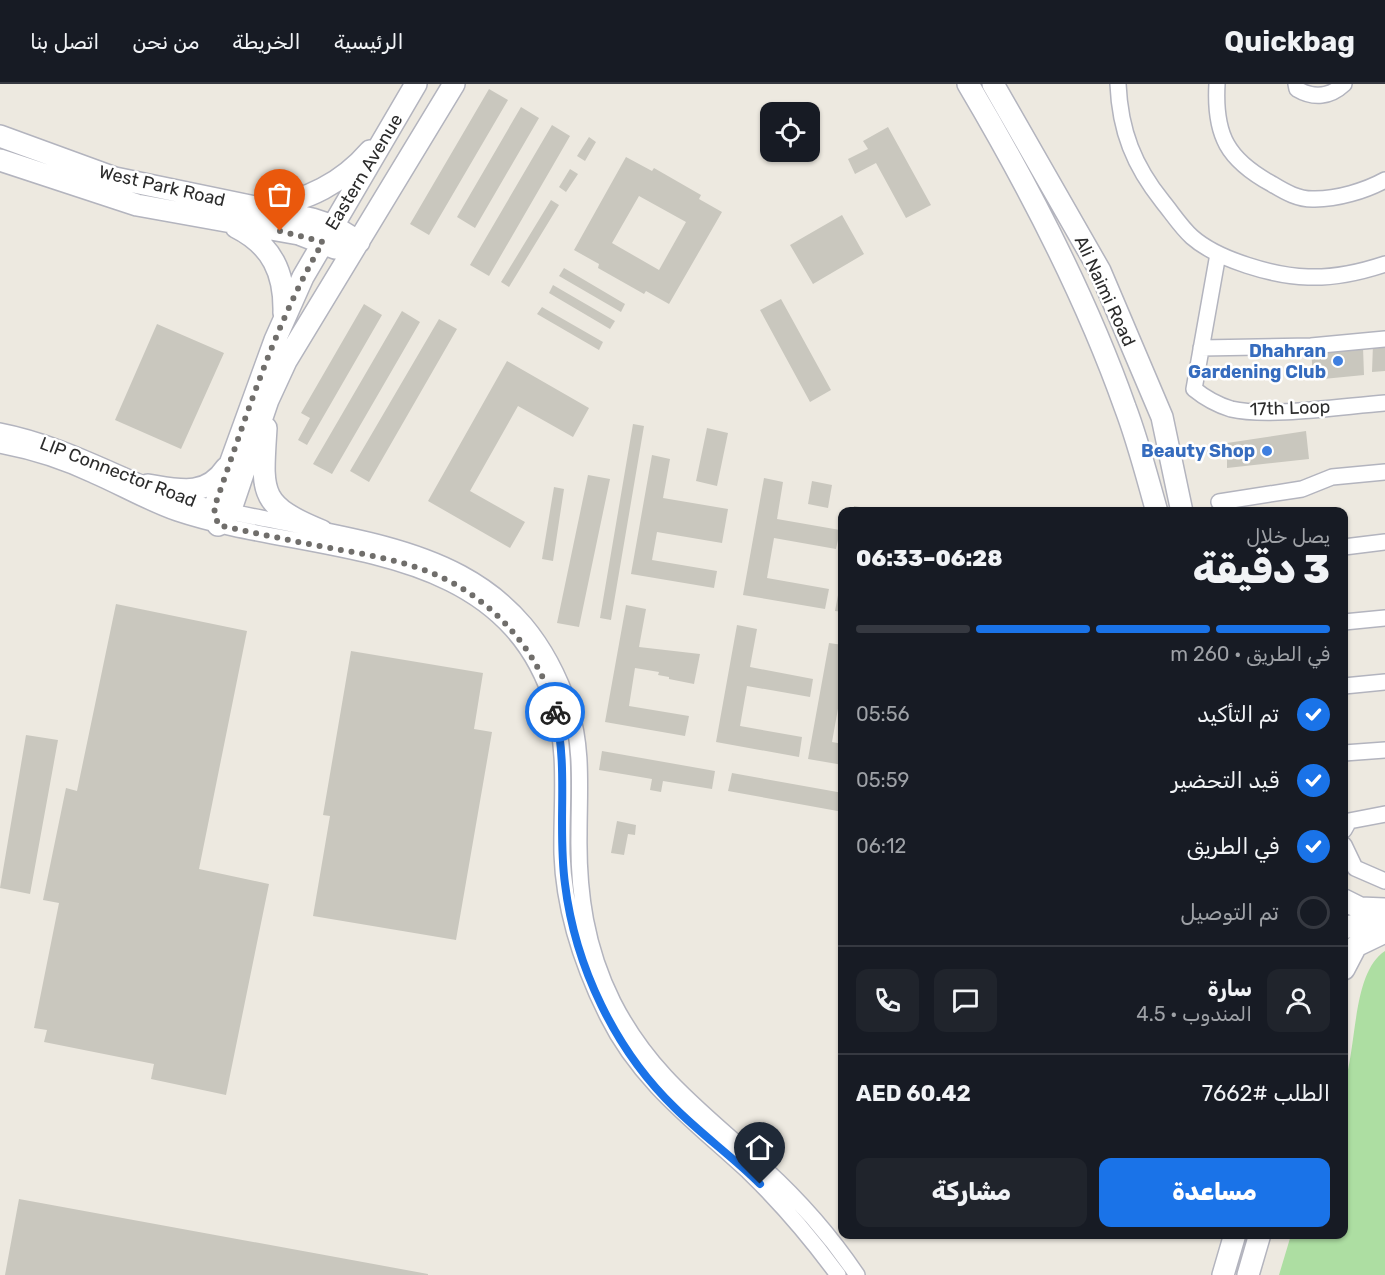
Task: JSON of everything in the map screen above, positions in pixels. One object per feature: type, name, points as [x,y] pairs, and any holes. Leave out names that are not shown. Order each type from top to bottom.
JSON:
[{"type":"main road","name":"Eastern Avenue","points":[[220,515],[231,460],[284,317],[328,234],[416,84]]},
{"type":"main road","name":"Eastern Avenue","points":[[220,515],[286,361],[454,84]]},
{"type":"main road","name":"Ali Naimi Road","points":[[968,84],[1024,178],[1066,266],[1125,406],[1155,507]]},
{"type":"main road","name":"Ali Naimi Road","points":[[993,84],[1100,271],[1162,417],[1181,507]]},
{"type":"main road","points":[[226,211],[277,203],[314,192],[334,182],[366,155],[393,123]]},
{"type":"main road","name":"West Park Road","points":[[0,136],[115,178],[226,211]]},
{"type":"main road","name":"West Park Road","points":[[0,160],[137,205],[312,219],[328,234],[355,248]]},
{"type":"main road","points":[[226,211],[271,255],[281,275],[285,294],[284,317]]},
{"type":"main road","name":"Eastern Avenue","points":[[268,400],[263,475],[269,498],[293,519],[322,531]]},
{"type":"main road","name":"Eastern Avenue","points":[[148,485],[187,491],[205,487],[221,476],[231,460]]},
{"type":"main road","points":[[1348,902],[1360,908],[1385,909]]},
{"type":"main road","points":[[1348,927],[1385,917]]},
{"type":"main road","points":[[1348,934],[1385,926]]},
{"type":"main road","points":[[1348,961],[1356,946],[1385,932]]},
{"type":"main road","points":[[1215,1275],[1233,1239]]},
{"type":"main road","points":[[1223,1275],[1234,1239]]},
{"type":"main road","points":[[1248,1275],[1259,1239]]},
{"type":"street","points":[[1118,84],[1119,105],[1141,175],[1192,237],[1218,254],[1256,268],[1308,277],[1359,272],[1385,264]]},
{"type":"street","points":[[1217,84],[1220,127],[1225,145],[1246,170],[1294,196],[1314,199],[1369,189],[1385,180]]},
{"type":"street","points":[[1296,84],[1297,89],[1308,95],[1328,95],[1344,84]]},
{"type":"street","name":"17th Loop","points":[[1218,254],[1194,389],[1207,399],[1232,409],[1269,412],[1385,403]]},
{"type":"street","points":[[1201,348],[1311,346],[1385,339]]},
{"type":"street","name":"LIP Connector Road","points":[[0,431],[77,453],[220,515],[431,573],[478,599],[516,636],[542,675],[557,720],[563,765],[562,855],[569,911],[579,948],[609,1020],[629,1051],[673,1106],[775,1198],[806,1232],[838,1275]]},
{"type":"street","name":"LIP Connector Road","points":[[0,445],[68,464],[175,512],[220,515],[322,531],[411,551],[439,561],[486,588],[512,609],[544,652],[572,719],[580,779],[579,878],[584,920],[591,950],[614,1003],[632,1034],[679,1094],[769,1172],[818,1226],[857,1275]]},
{"type":"street","points":[[1219,502],[1302,489],[1332,477],[1385,472]]},
{"type":"street","points":[[1348,547],[1385,542]]},
{"type":"street","points":[[1348,622],[1385,618]]},
{"type":"street","points":[[1348,686],[1385,682]]},
{"type":"street","points":[[1348,753],[1385,750]]},
{"type":"street","points":[[1348,823],[1385,814]]},
{"type":"street","points":[[1348,853],[1355,868],[1385,881]]},
{"type":"green space","points":[[1385,951],[1385,1275],[1279,1275],[1290,1239],[1348,1239],[1348,1069],[1361,993],[1374,961]]},
{"type":"building","points":[[489,89],[508,100],[429,235],[410,224]]},
{"type":"building","points":[[521,107],[539,118],[475,228],[457,217]]},
{"type":"building","points":[[552,125],[570,136],[489,276],[470,265]]},
{"type":"building","points":[[888,127],[931,205],[906,218],[876,163],[855,174],[848,159],[868,149],[863,141]]},
{"type":"building","points":[[589,137],[596,142],[585,161],[577,156]]},
{"type":"building","points":[[626,157],[652,171],[654,168],[701,195],[699,199],[722,212],[669,304],[646,291],[644,294],[598,268],[599,264],[574,250]],"holes":[[[639,196],[686,222],[659,270],[612,243]]]},
{"type":"building","points":[[570,169],[578,174],[566,192],[559,187]]},
{"type":"building","points":[[551,200],[559,205],[509,287],[501,282]]},
{"type":"building","points":[[842,215],[864,254],[813,284],[790,245]]},
{"type":"building","points":[[564,268],[625,304],[621,312],[559,276]]},
{"type":"building","points":[[553,285],[615,321],[610,329],[549,293]]},
{"type":"building","points":[[781,299],[831,390],[810,402],[760,310]]},
{"type":"building","points":[[364,304],[382,315],[307,445],[298,440],[310,418],[301,413]]},
{"type":"building","points":[[542,307],[603,342],[599,350],[537,314]]},
{"type":"building","points":[[402,311],[420,322],[332,474],[313,464]]},
{"type":"building","points":[[439,319],[457,329],[369,482],[350,471]]},
{"type":"building","points":[[157,324],[224,353],[181,449],[115,420]]},
{"type":"building","points":[[1373,344],[1385,344],[1385,371],[1372,372]]},
{"type":"building","name":"Dhahran Gardening Club","points":[[1311,346],[1363,347],[1364,375],[1313,380]]},
{"type":"building","points":[[507,361],[589,408],[573,437],[518,406],[470,491],[525,522],[510,548],[428,501]]},
{"type":"building","points":[[633,424],[644,426],[611,620],[600,618]]},
{"type":"building","points":[[707,428],[728,433],[717,486],[696,481]]},
{"type":"building","name":"Beauty Shop","points":[[1306,431],[1309,459],[1227,468],[1227,443]]},
{"type":"building","points":[[652,455],[670,459],[663,498],[728,509],[722,543],[657,532],[652,560],[717,571],[714,588],[631,574]]},
{"type":"building","points":[[588,475],[610,479],[579,627],[557,623]]},
{"type":"building","points":[[764,478],[783,482],[777,519],[838,530],[838,540],[836,549],[774,538],[767,578],[829,589],[825,609],[743,595]]},
{"type":"building","points":[[812,481],[832,485],[828,508],[808,504]]},
{"type":"building","points":[[554,487],[564,489],[553,561],[542,559]]},
{"type":"building","points":[[838,595],[838,611],[835,611]]},
{"type":"building","points":[[116,604],[247,631],[199,869],[269,884],[226,1095],[151,1079],[154,1064],[44,1042],[47,1030],[34,1028],[59,903],[43,900],[66,788],[77,791]]},
{"type":"building","points":[[626,605],[646,609],[639,647],[700,654],[694,684],[669,679],[669,677],[658,675],[659,672],[635,668],[629,706],[689,716],[685,736],[605,722]]},
{"type":"building","points":[[737,625],[757,629],[750,667],[813,679],[810,697],[747,686],[740,726],[802,737],[799,757],[716,742]]},
{"type":"building","points":[[829,643],[838,644],[838,709],[832,742],[838,743],[838,764],[808,759]]},
{"type":"building","points":[[351,651],[483,673],[474,729],[492,732],[456,940],[313,916],[330,816],[323,815]]},
{"type":"building","points":[[26,735],[58,740],[30,894],[0,888]]},
{"type":"building","points":[[602,751],[715,771],[712,789],[663,781],[661,792],[650,790],[652,779],[599,770]]},
{"type":"building","points":[[732,773],[838,792],[838,811],[728,791]]},
{"type":"building","points":[[617,821],[636,825],[635,835],[628,834],[624,855],[611,853]]},
{"type":"building","points":[[19,1199],[428,1274],[428,1275],[5,1275]]},
{"type":"way so far","points":[[280,231],[299,234],[323,242],[303,277],[275,340],[214,508],[218,525],[401,563],[459,586],[498,616],[516,636],[542,675],[555,712]]},
{"type":"place","name":"Dhahran Gardening Club","points":[[1338,361]]},
{"type":"place","name":"Beauty Shop","points":[[1267,451]]},
{"type":"route","points":[[555,712],[563,765],[564,883],[571,921],[593,985],[609,1020],[651,1080],[698,1130],[760,1184]]}]
